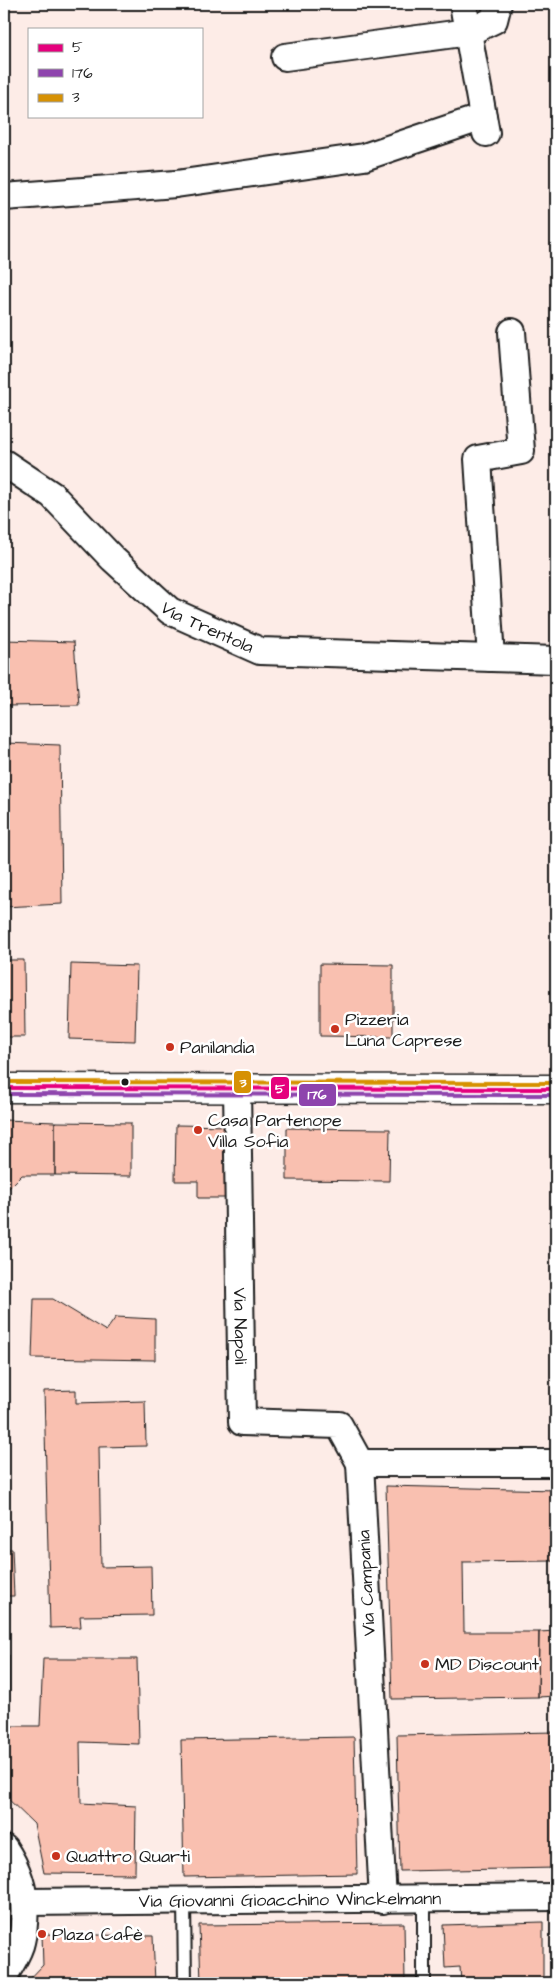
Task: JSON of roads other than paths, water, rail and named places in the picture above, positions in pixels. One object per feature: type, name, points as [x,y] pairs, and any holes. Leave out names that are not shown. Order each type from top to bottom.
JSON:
[{"type":"street","points":[[4,197],[176,184],[364,156],[484,126],[463,4]]},
{"type":"street","points":[[285,57],[469,32],[494,20],[498,4]]},
{"type":"street","points":[[491,658],[478,459],[522,451],[512,332]]},
{"type":"street","name":"Via Trentola","points":[[4,463],[52,496],[170,612],[260,651],[556,660]]},
{"type":"street","points":[[4,1088],[556,1089]]},
{"type":"street","name":"Via Napoli","points":[[237,1088],[242,1422],[339,1425],[360,1463]]},
{"type":"street","points":[[360,1463],[556,1463]]},
{"type":"street","name":"Via Campania","points":[[360,1463],[383,1900]]},
{"type":"street","points":[[4,1848],[15,1865],[25,1902],[21,1943],[4,1977]]},
{"type":"street","name":"Via Giovanni Gioacchino Winckelmann","points":[[25,1902],[556,1897]]},
{"type":"lane","points":[[424,1899],[424,1983]]},
{"type":"lane","points":[[184,1901],[185,1983]]},
{"type":"place","name":"Pizzeria Luna Caprese","points":[[335,1029]]},
{"type":"place","name":"Panilandia","points":[[170,1047]]},
{"type":"place","name":"Casa Partenope Villa Sofia","points":[[198,1130]]},
{"type":"place","name":"MD Discount","points":[[425,1664]]},
{"type":"place","name":"Quattro Quarti","points":[[56,1856]]},
{"type":"place","name":"Plaza Cafè","points":[[42,1934]]}]
